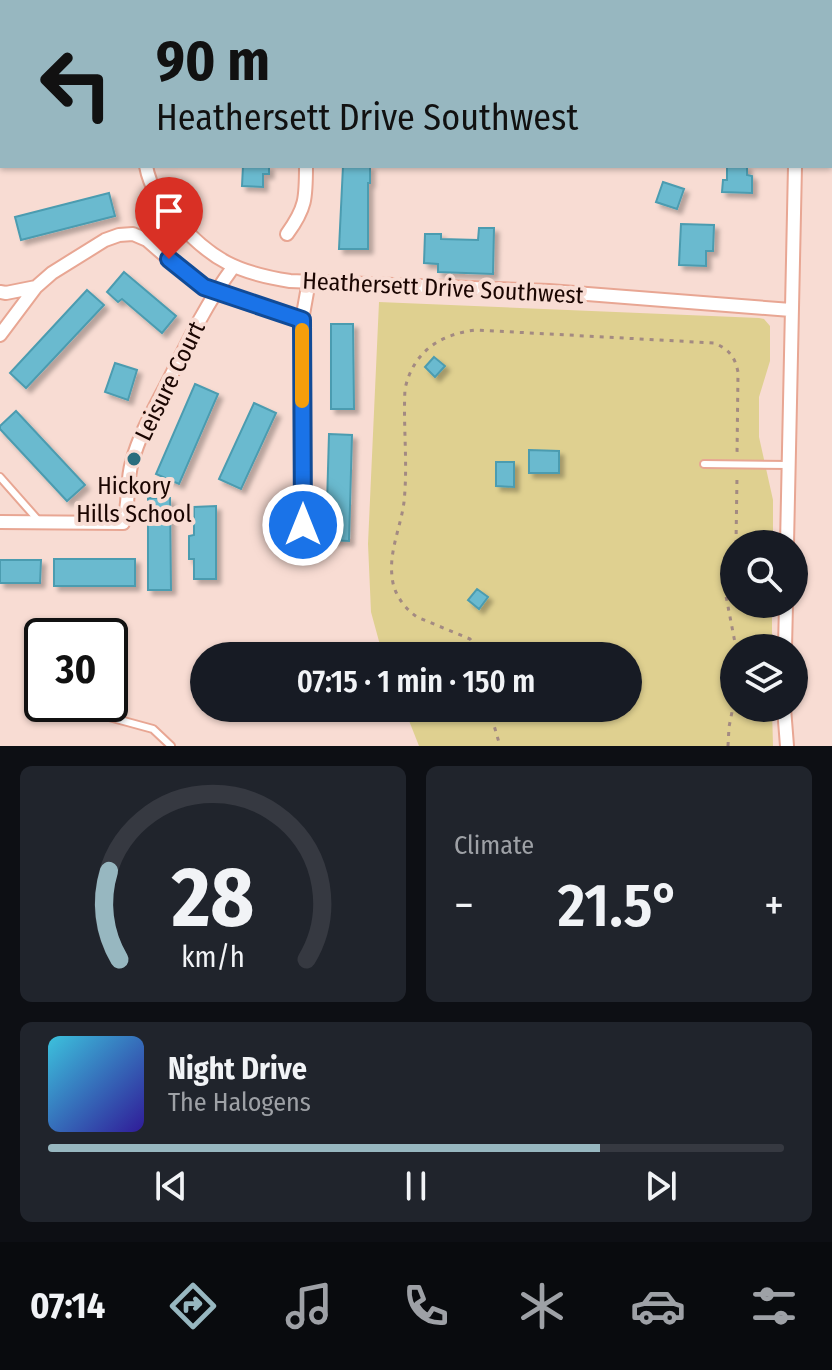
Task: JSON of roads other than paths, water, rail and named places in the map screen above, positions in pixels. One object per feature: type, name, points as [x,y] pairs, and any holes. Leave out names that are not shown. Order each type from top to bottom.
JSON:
[{"type":"street","name":"Heathersett Drive Southwest","points":[[146,168],[155,192],[196,242],[234,266],[265,277],[290,281],[549,291],[791,310]]},
{"type":"street","points":[[287,234],[306,201],[306,168]]},
{"type":"street","points":[[787,530],[795,168]]},
{"type":"street","name":"Heathersett Drive Southwest","points":[[36,287],[52,273],[105,240],[133,234],[147,240],[204,287],[302,320]]},
{"type":"street","name":"Leisure Court","points":[[0,522],[123,523],[130,467],[139,439],[216,291],[234,266]]},
{"type":"street","points":[[303,525],[302,320],[309,281]]},
{"type":"street","points":[[0,292],[36,287]]},
{"type":"street","points":[[0,335],[36,287]]},
{"type":"street","points":[[785,722],[787,746]]},
{"type":"lane","points":[[704,464],[789,465]]},
{"type":"lane","points":[[0,477],[40,522]]},
{"type":"lane","points":[[127,722],[153,729],[171,746]]},
{"type":"place","name":"Hickory Hills School","points":[[134,459]]}]
